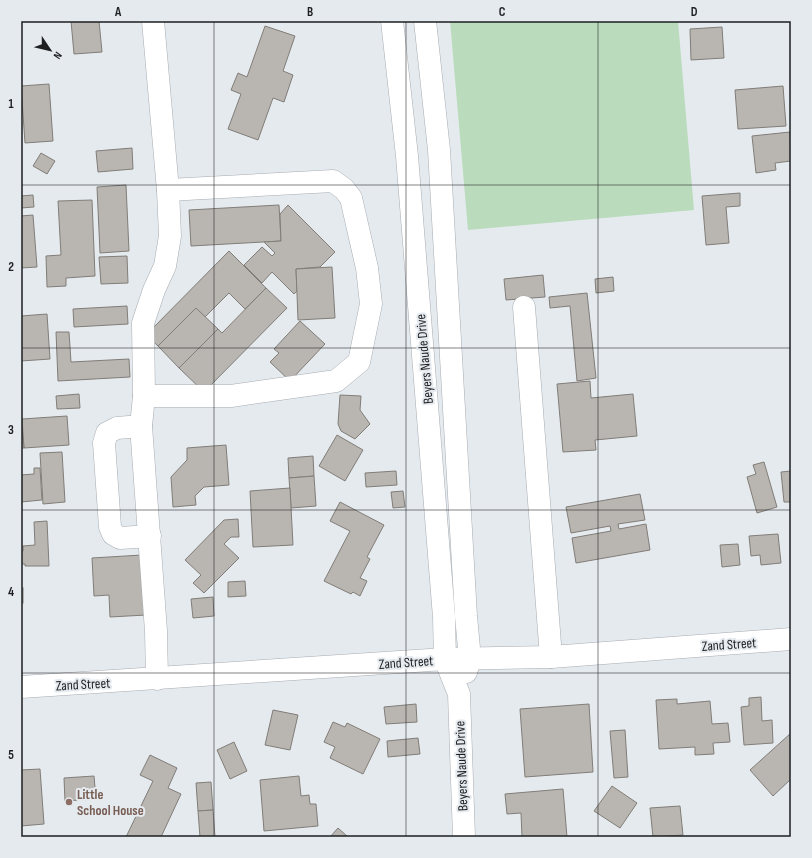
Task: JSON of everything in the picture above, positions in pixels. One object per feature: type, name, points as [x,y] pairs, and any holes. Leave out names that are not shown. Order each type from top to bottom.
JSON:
[{"type":"street","points":[[153,21],[168,190],[170,236],[165,266],[154,290],[144,323],[144,396],[141,426],[150,536],[156,631],[157,679]]},
{"type":"street","name":"Beyers Naude Drive","points":[[392,21],[408,164],[444,609],[445,659],[459,694]]},
{"type":"street","name":"Beyers Naude Drive","points":[[425,21],[439,150],[466,616],[470,659],[459,694],[464,837]]},
{"type":"street","points":[[144,396],[231,396],[336,381],[358,362],[371,304],[367,268],[351,198],[344,189],[333,181],[168,190]]},
{"type":"street","points":[[524,307],[551,657]]},
{"type":"street","points":[[141,426],[118,428],[107,433],[104,442],[110,527],[113,534],[120,538],[150,536]]},
{"type":"street","name":"Zand Street","points":[[21,687],[445,659],[551,657],[791,639]]},
{"type":"green space","points":[[450,21],[678,21],[694,210],[468,230]]},
{"type":"building","points":[[71,21],[99,21],[102,52],[74,54]]},
{"type":"building","points":[[265,26],[295,36],[283,71],[293,75],[284,102],[273,98],[258,140],[228,129],[241,94],[231,90],[238,73],[247,77]]},
{"type":"building","points":[[722,27],[724,58],[691,60],[690,29]]},
{"type":"building","points":[[49,84],[53,141],[25,143],[21,86]]},
{"type":"building","points":[[783,86],[786,126],[738,129],[735,90]]},
{"type":"building","points":[[790,132],[791,161],[775,163],[776,170],[756,173],[752,136]]},
{"type":"building","points":[[132,148],[133,169],[98,172],[96,151]]},
{"type":"building","points":[[41,153],[55,161],[47,174],[33,166]]},
{"type":"building","points":[[126,185],[129,251],[100,253],[97,187]]},
{"type":"building","points":[[740,193],[740,206],[726,207],[729,243],[706,245],[702,196]]},
{"type":"building","points":[[33,195],[34,207],[21,208],[21,196]]},
{"type":"building","points":[[92,200],[95,276],[66,278],[66,286],[47,287],[46,256],[61,255],[58,201]]},
{"type":"building","points":[[279,205],[281,241],[191,246],[189,210]]},
{"type":"building","points":[[288,205],[335,252],[320,267],[296,269],[297,291],[294,294],[272,272],[262,283],[244,265],[262,247],[272,256],[275,253],[264,242],[281,241],[280,214]]},
{"type":"building","points":[[33,215],[37,267],[21,268],[21,216]]},
{"type":"building","points":[[229,251],[266,288],[245,309],[229,293],[205,317],[196,308],[158,346],[146,335]]},
{"type":"building","points":[[127,256],[128,283],[101,284],[99,257]]},
{"type":"building","points":[[332,267],[335,318],[298,320],[296,269]]},
{"type":"building","points":[[543,275],[545,297],[506,300],[504,279]]},
{"type":"building","points":[[613,277],[614,291],[596,293],[595,279]]},
{"type":"building","points":[[266,288],[287,308],[204,392],[179,368],[218,329],[222,333]]},
{"type":"building","points":[[587,293],[596,378],[577,381],[570,306],[550,308],[549,297]]},
{"type":"building","points":[[127,306],[128,324],[74,327],[73,309]]},
{"type":"building","points":[[196,308],[218,329],[179,368],[158,346]]},
{"type":"building","points":[[47,314],[50,359],[21,361],[21,316]]},
{"type":"building","points":[[300,321],[325,344],[290,381],[270,362],[279,353],[274,349]]},
{"type":"building","points":[[56,332],[69,332],[71,362],[129,359],[130,377],[58,381]]},
{"type":"building","points":[[590,381],[591,398],[633,394],[637,436],[595,440],[596,450],[563,452],[557,384]]},
{"type":"building","points":[[79,394],[80,408],[57,409],[56,396]]},
{"type":"building","points":[[340,395],[361,396],[360,410],[370,424],[355,439],[341,431],[338,424]]},
{"type":"building","points":[[67,416],[69,445],[24,448],[22,419]]},
{"type":"building","points":[[21,419],[24,448],[21,448]]},
{"type":"building","points":[[337,435],[363,450],[345,481],[319,466]]},
{"type":"building","points":[[226,445],[229,485],[204,487],[195,496],[196,505],[173,507],[171,477],[187,460],[187,448]]},
{"type":"building","points":[[62,452],[65,502],[43,504],[40,453]]},
{"type":"building","points":[[313,456],[314,476],[289,478],[288,458]]},
{"type":"building","points":[[764,462],[777,507],[757,513],[747,477],[756,474],[753,465]]},
{"type":"building","points":[[34,468],[40,468],[42,500],[21,502],[21,475],[34,474]]},
{"type":"building","points":[[396,471],[397,485],[366,487],[365,473]]},
{"type":"building","points":[[791,471],[791,502],[784,502],[781,472]]},
{"type":"building","points":[[314,476],[316,506],[291,508],[289,478]]},
{"type":"building","points":[[290,488],[293,545],[253,547],[250,491]]},
{"type":"building","points":[[403,491],[405,507],[393,508],[391,492]]},
{"type":"building","points":[[640,494],[645,520],[618,524],[619,529],[646,524],[650,550],[576,563],[572,538],[611,531],[610,526],[571,533],[566,507]]},
{"type":"building","points":[[340,502],[384,525],[367,557],[370,559],[360,578],[367,581],[360,596],[353,592],[351,594],[324,581],[350,531],[330,521]]},
{"type":"building","points":[[238,519],[239,537],[231,537],[224,544],[239,558],[204,593],[193,583],[201,575],[185,560],[224,520]]},
{"type":"building","points":[[47,521],[49,566],[25,566],[25,564],[21,564],[21,551],[23,551],[23,546],[35,545],[34,522]]},
{"type":"building","points":[[778,534],[781,563],[761,565],[760,555],[751,556],[749,536]]},
{"type":"building","points":[[738,544],[740,565],[722,567],[720,545]]},
{"type":"building","points":[[142,555],[146,615],[110,617],[109,595],[94,596],[92,558]]},
{"type":"building","points":[[245,581],[246,596],[228,597],[228,582]]},
{"type":"building","points":[[21,588],[23,588],[23,603],[21,603]]},
{"type":"building","points":[[213,597],[214,616],[193,618],[191,599]]},
{"type":"building","points":[[761,697],[762,721],[772,720],[773,743],[744,745],[741,707],[749,706],[749,698]]},
{"type":"building","points":[[677,699],[677,704],[710,701],[712,724],[728,723],[730,742],[713,743],[714,754],[695,755],[695,747],[659,749],[656,700]]},
{"type":"building","points":[[416,704],[417,722],[386,724],[384,707]]},
{"type":"building","points":[[589,704],[593,772],[525,777],[520,709]]},
{"type":"building","points":[[273,710],[298,715],[290,750],[265,745]]},
{"type":"building","points":[[333,722],[345,727],[347,723],[380,739],[363,774],[330,758],[335,747],[324,742]]},
{"type":"building","points":[[625,730],[628,777],[614,778],[610,731]]},
{"type":"building","points":[[791,733],[791,779],[773,796],[750,770]]},
{"type":"building","points":[[418,738],[420,754],[388,757],[387,741]]},
{"type":"building","points":[[234,742],[247,771],[230,779],[217,750]]},
{"type":"building","points":[[150,755],[177,768],[168,788],[181,794],[161,837],[126,837],[153,781],[140,775]]},
{"type":"building","points":[[40,769],[44,824],[21,826],[21,770]]},
{"type":"building","points":[[94,776],[96,799],[65,801],[64,778]]},
{"type":"building","points":[[299,776],[301,796],[309,795],[310,804],[316,804],[318,826],[264,831],[260,780]]},
{"type":"building","points":[[211,782],[213,810],[198,811],[196,783]]},
{"type":"building","points":[[612,786],[637,803],[620,828],[594,811]]},
{"type":"building","points":[[563,789],[567,837],[522,837],[521,813],[507,814],[505,794]]},
{"type":"building","points":[[680,806],[683,835],[653,837],[650,808]]},
{"type":"building","points":[[213,810],[215,837],[200,837],[198,811]]},
{"type":"building","points":[[338,828],[348,837],[330,837]]},
{"type":"place","name":"Little School House","points":[[69,802]]}]
